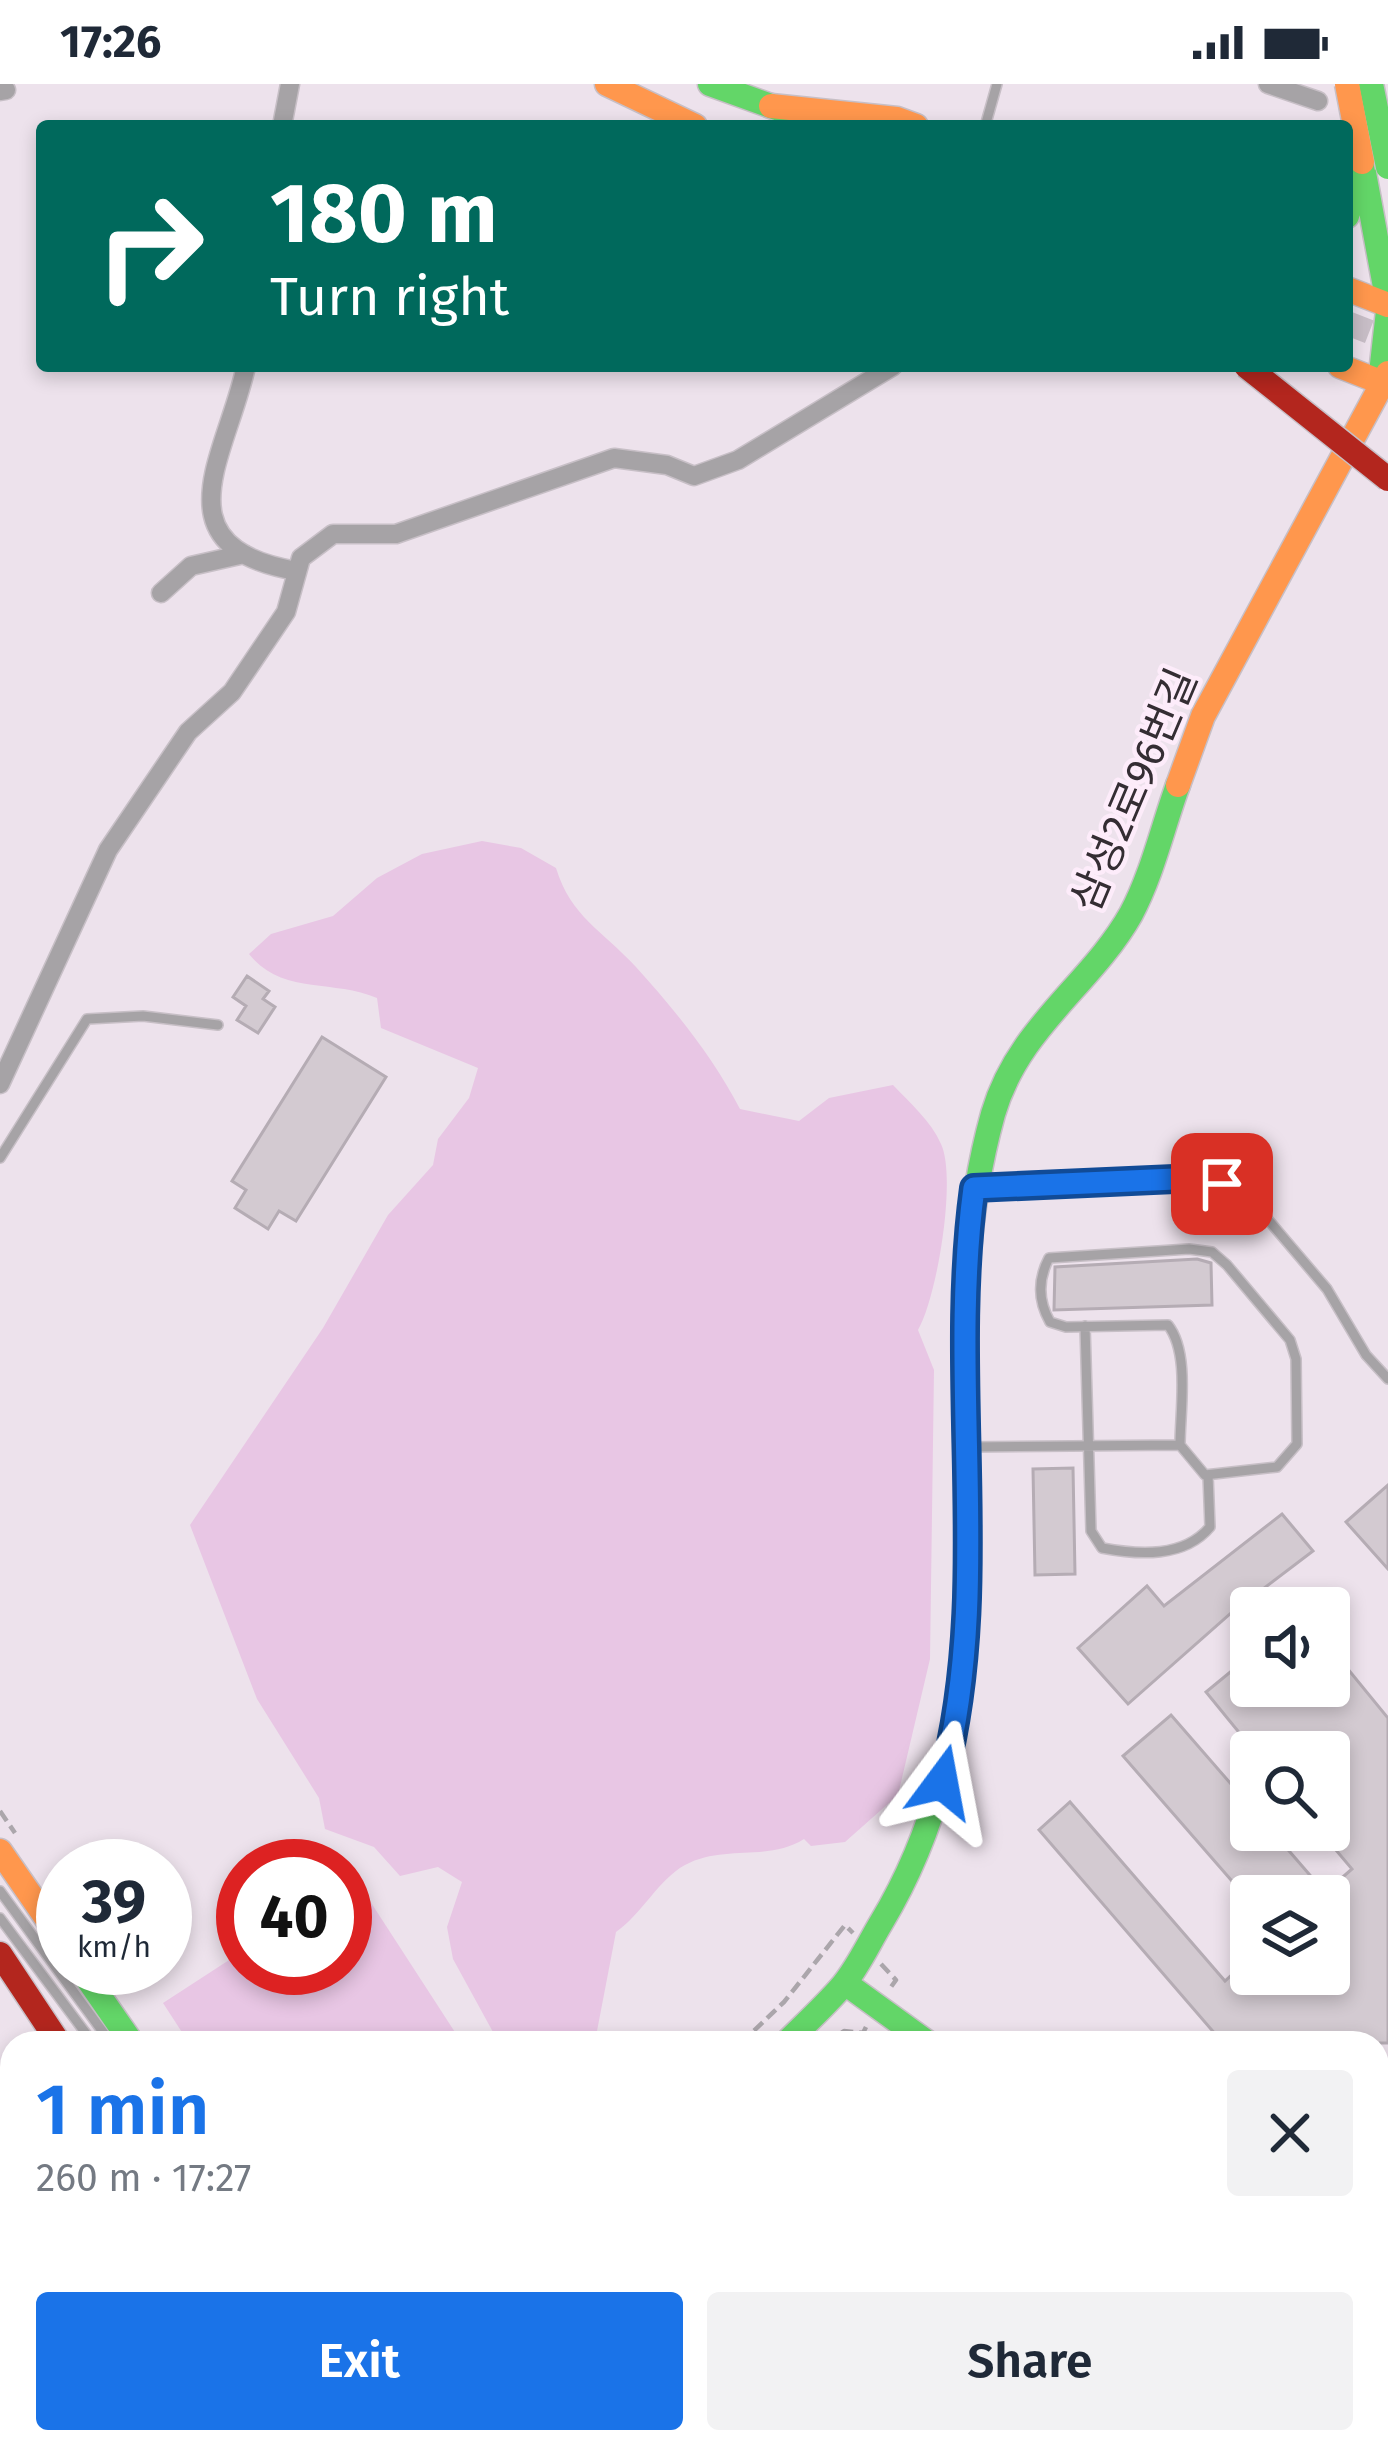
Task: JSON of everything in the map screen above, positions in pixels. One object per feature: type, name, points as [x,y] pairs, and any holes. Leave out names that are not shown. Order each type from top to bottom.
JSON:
[{"type":"main road","points":[[607,84],[682,120]]},
{"type":"main road","points":[[710,84],[808,120]]},
{"type":"main road","points":[[1347,84],[1388,307],[1386,380],[1353,370]]},
{"type":"main road","points":[[1371,84],[1388,167]]},
{"type":"main road","points":[[771,106],[786,120]]},
{"type":"main road","points":[[771,106],[900,120]]},
{"type":"main road","points":[[1353,194],[1362,162]]},
{"type":"main road","points":[[1353,292],[1388,307]]},
{"type":"main road","points":[[1254,372],[1388,478]]},
{"type":"main road","name":"삼성2로96번길","points":[[798,2031],[845,1982],[907,1880],[933,1816],[951,1748],[968,1613],[963,1292],[974,1188],[995,1108],[1028,1040],[1131,914],[1196,731],[1386,380]]},
{"type":"main road","points":[[0,1851],[36,1903]]},
{"type":"main road","points":[[0,1954],[51,2031]]},
{"type":"main road","points":[[845,1982],[912,2031]]},
{"type":"main road","points":[[99,1995],[124,2031]]},
{"type":"street","points":[[283,120],[290,84]]},
{"type":"street","points":[[1268,84],[1318,101]]},
{"type":"street","points":[[244,372],[214,460],[208,501],[218,528],[244,554],[266,566],[297,571]]},
{"type":"street","points":[[0,1084],[108,850],[188,732],[232,692],[286,613],[301,558],[333,534],[417,528],[614,458],[694,476],[757,450],[883,372]]},
{"type":"street","points":[[161,593],[191,566],[244,554]]},
{"type":"lane","points":[[987,120],[997,84]]},
{"type":"lane","points":[[0,1158],[69,1039],[87,1019],[143,1016],[218,1025]]},
{"type":"lane","points":[[974,1188],[1177,1178],[1222,1184],[1248,1196],[1269,1216],[1388,1378]]},
{"type":"lane","points":[[1085,1326],[1091,1531],[1102,1548],[1151,1552],[1197,1542],[1210,1527],[1208,1475],[1180,1445],[1180,1358],[1168,1325],[1050,1322],[1040,1290],[1049,1258],[1190,1249],[1212,1252],[1290,1340],[1296,1360],[1297,1444],[1277,1467],[1208,1475]]},
{"type":"lane","points":[[964,1447],[1180,1445]]},
{"type":"lane","points":[[0,1891],[102,2031]]},
{"type":"lane","points":[[0,1918],[84,2031]]},
{"type":"path","points":[[754,2031],[784,2002],[845,1925]]},
{"type":"shaded area","points":[[482,841],[521,848],[556,868],[579,911],[679,1017],[740,1109],[799,1121],[829,1098],[893,1085],[932,1128],[945,1160],[943,1237],[932,1292],[918,1330],[934,1370],[930,1659],[898,1795],[845,1842],[811,1846],[804,1839],[776,1850],[715,1855],[676,1871],[616,1932],[597,2031],[492,2031],[453,1959],[447,1927],[462,1882],[438,1867],[400,1876],[372,1846],[372,1839],[352,1839],[325,1829],[319,1798],[257,1699],[190,1525],[323,1328],[388,1215],[433,1165],[438,1139],[469,1098],[478,1068],[381,1028],[377,998],[292,981],[262,967],[249,954],[271,934],[333,916],[377,878],[422,854]]},
{"type":"shaded area","points":[[372,1904],[454,2031],[181,2031],[163,2003],[175,1995],[192,1995],[192,1984],[216,1969],[216,1995],[372,1995]]},
{"type":"building","points":[[247,976],[269,991],[263,999],[275,1007],[258,1033],[237,1020],[246,1006],[233,997]]},
{"type":"building","points":[[322,1037],[386,1077],[296,1221],[279,1211],[268,1229],[235,1208],[246,1190],[232,1181]]},
{"type":"building","points":[[1197,1259],[1211,1263],[1212,1305],[1054,1310],[1055,1267]]},
{"type":"building","points":[[1073,1468],[1075,1574],[1035,1575],[1033,1469]]},
{"type":"building","points":[[1388,1485],[1388,1569],[1346,1522]]},
{"type":"building","points":[[1282,1514],[1313,1551],[1266,1587],[1230,1587],[1230,1614],[1128,1704],[1078,1648],[1147,1586],[1164,1606]]},
{"type":"building","points":[[1230,1672],[1230,1707],[1350,1707],[1350,1672],[1388,1718],[1388,2031],[1213,2031],[1039,1830],[1070,1802],[1225,1981],[1230,1976],[1230,1995],[1350,1995],[1350,1875],[1345,1875],[1352,1869],[1337,1851],[1350,1851],[1350,1731],[1238,1731],[1206,1692]]},
{"type":"building","points":[[1171,1715],[1230,1783],[1230,1851],[1289,1851],[1310,1875],[1230,1875],[1230,1879],[1123,1756]]},
{"type":"tunnel","points":[[1353,325],[1388,339]]},
{"type":"traffic: fast","points":[[710,84],[782,110]]},
{"type":"traffic: fast","points":[[1371,84],[1388,167]]},
{"type":"traffic: fast","points":[[1362,162],[1388,303]]},
{"type":"traffic: fast","points":[[1353,194],[1361,164]]},
{"type":"traffic: fast","points":[[1380,382],[1388,311]]},
{"type":"traffic: fast","points":[[798,2031],[843,1985],[881,1923],[927,1825],[953,1726],[965,1626],[965,1320],[972,1217],[993,1114],[1019,1056],[1131,914],[1178,785]]},
{"type":"traffic: fast","points":[[845,1983],[911,2031]]},
{"type":"traffic: fast","points":[[99,1995],[124,2031]]},
{"type":"traffic: slow","points":[[607,84],[682,120]]},
{"type":"traffic: slow","points":[[1347,84],[1362,162]]},
{"type":"traffic: slow","points":[[771,106],[900,120]]},
{"type":"traffic: slow","points":[[1353,291],[1388,305]]},
{"type":"traffic: slow","points":[[1353,371],[1388,385]]},
{"type":"traffic: slow","points":[[1178,785],[1203,716],[1388,373]]},
{"type":"traffic: slow","points":[[0,1851],[36,1903]]},
{"type":"traffic: jam","points":[[1254,372],[1388,479]]},
{"type":"traffic: jam","points":[[0,1954],[51,2031]]},
{"type":"route","points":[[942,1782],[963,1691],[968,1613],[963,1292],[974,1188],[1197,1178],[1222,1184]]}]
